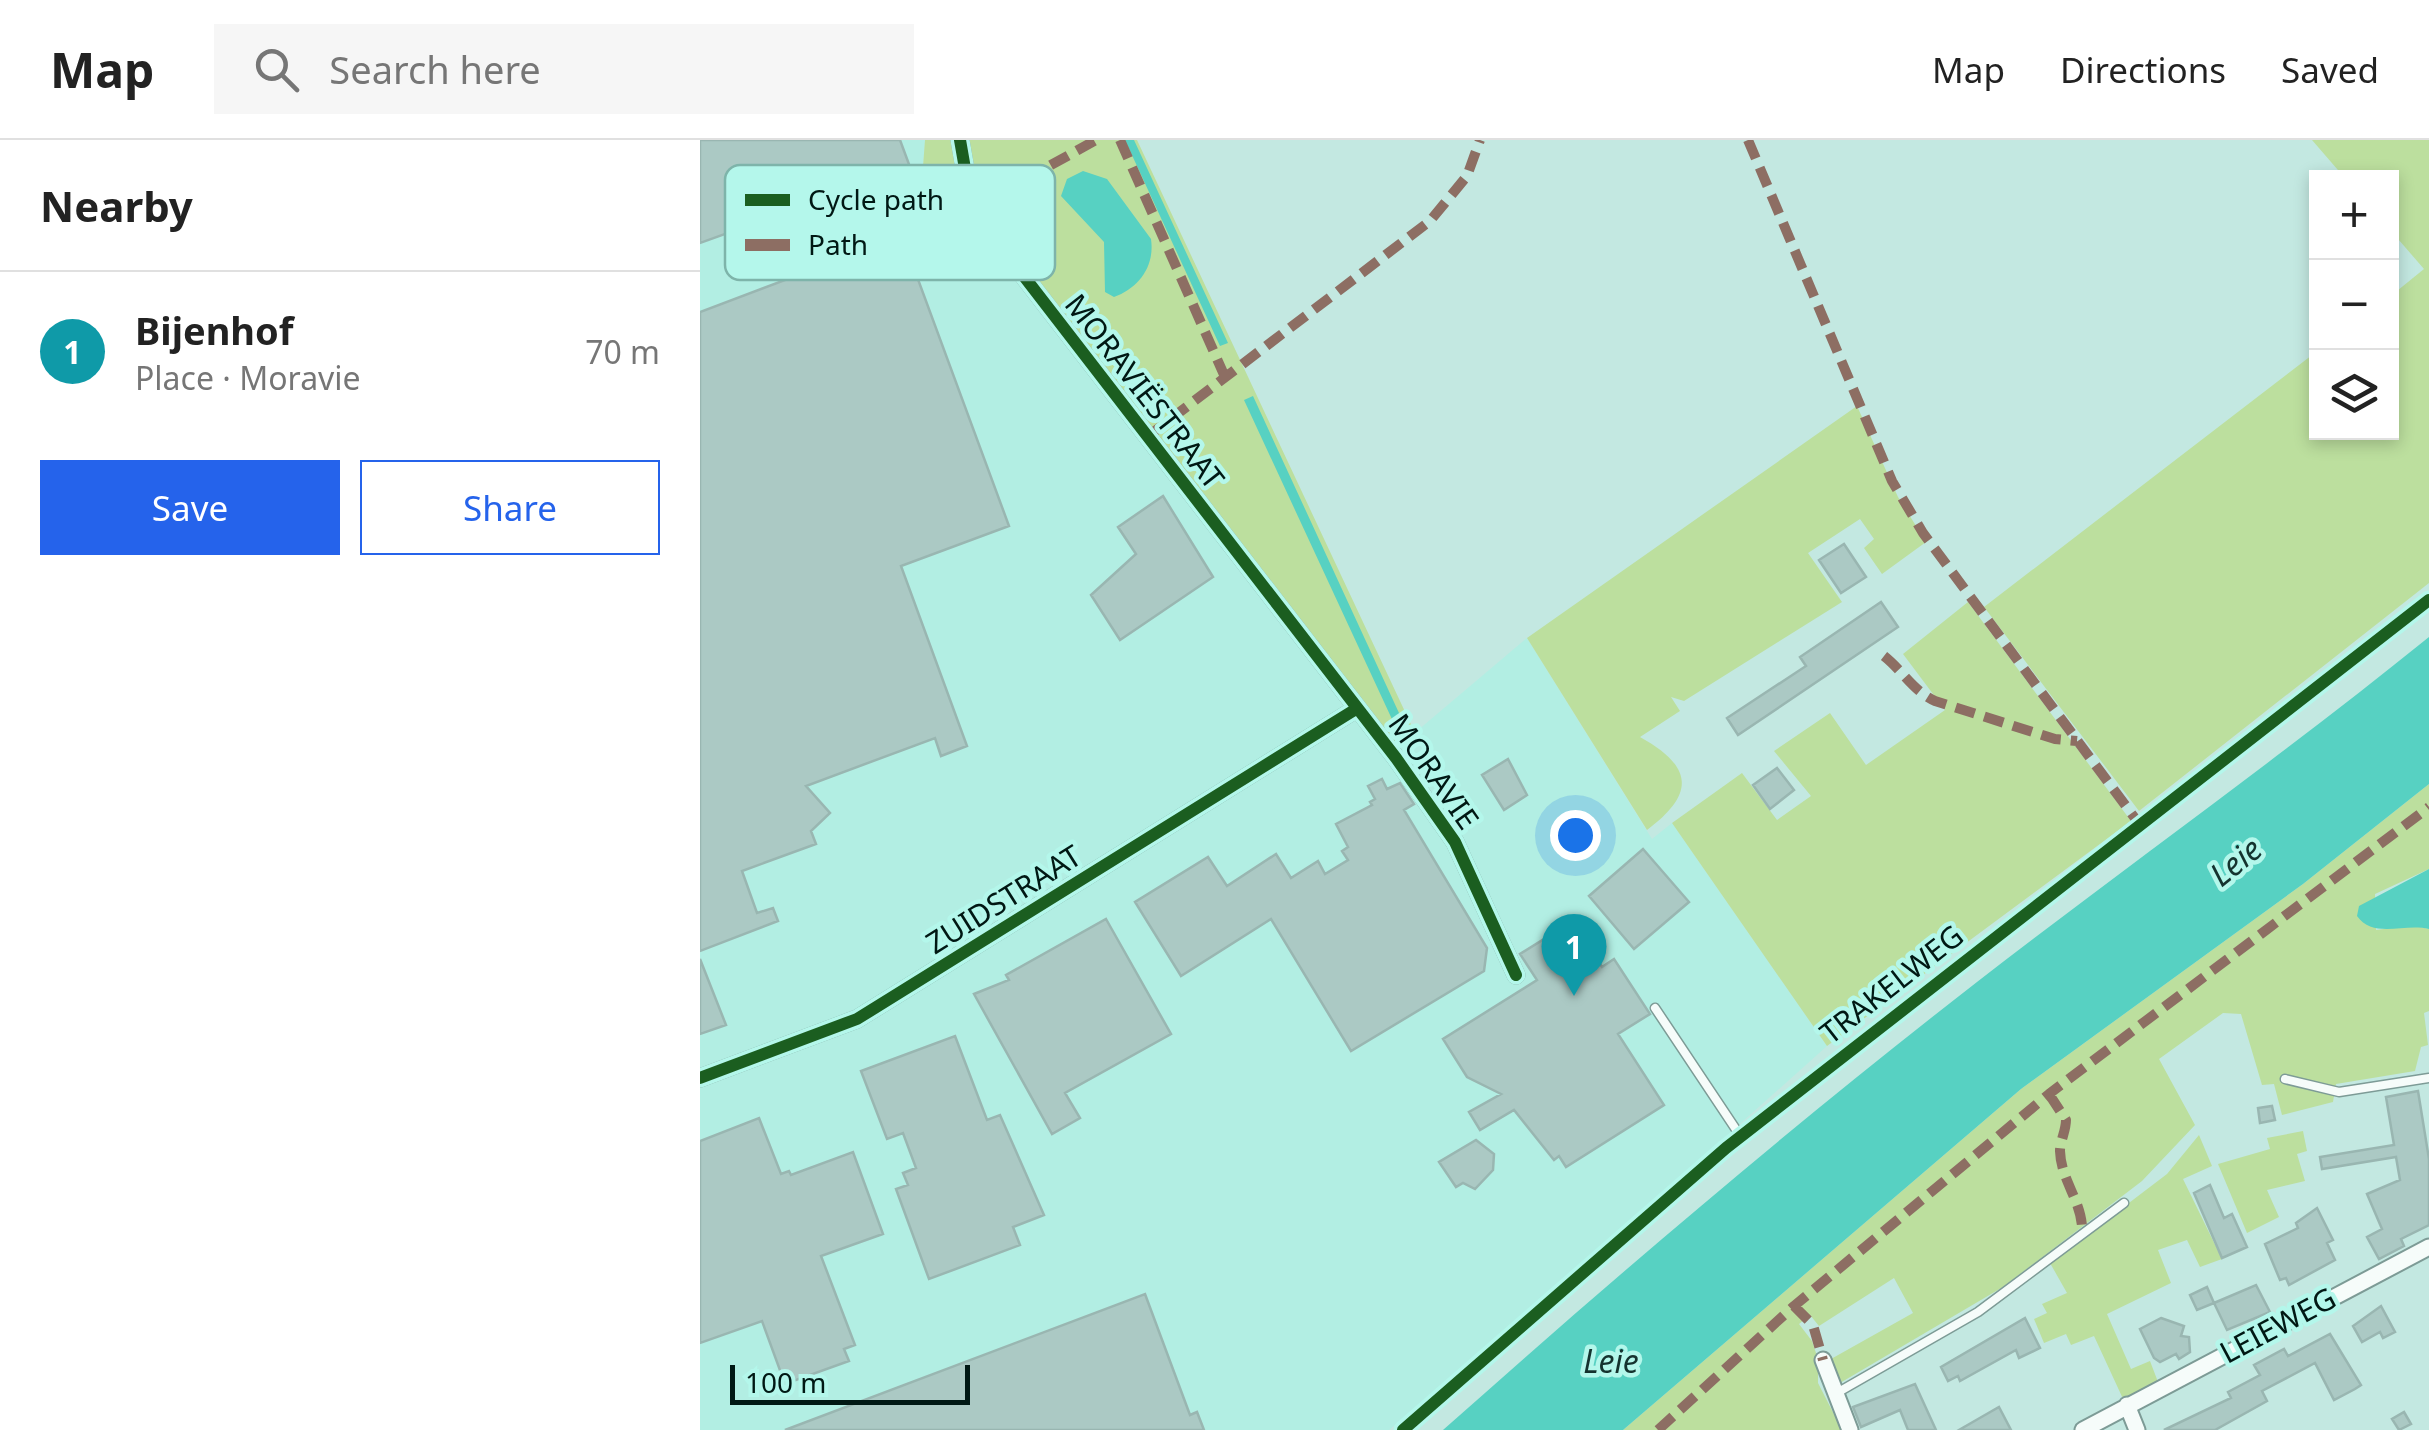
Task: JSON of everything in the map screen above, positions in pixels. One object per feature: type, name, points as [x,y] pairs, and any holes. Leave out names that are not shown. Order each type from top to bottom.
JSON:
[{"type":"street","name":"MORAVIËSTRAAT","points":[[960,140],[962,165]]},
{"type":"street","name":"MORAVIËSTRAAT","points":[[1027,280],[1320,661]]},
{"type":"street","name":"MORAVIE","points":[[1320,661],[1454,842],[1516,975]]},
{"type":"street","name":"MORAVIE","points":[[1318,733],[1356,708]]},
{"type":"street","name":"ZUIDSTRAAT","points":[[700,1078],[857,1019],[1318,733]]},
{"type":"street","name":"LEIEWEG","points":[[2082,1430],[2429,1248]]},
{"type":"street","points":[[1822,1360],[1850,1430]]},
{"type":"street","points":[[2127,1405],[2137,1430]]},
{"type":"lane","name":"TRAKELWEG","points":[[1403,1430],[1741,1136],[2429,600]]},
{"type":"lane","points":[[1655,1008],[1741,1136]]},
{"type":"lane","points":[[2285,1079],[2339,1092],[2429,1078]]},
{"type":"lane","points":[[1836,1394],[1978,1312],[2124,1203]]},
{"type":"shaded area","points":[[700,140],[925,140],[923,165],[725,165],[725,280],[1020,280],[1385,758],[1527,638],[1652,839],[1672,823],[1827,1046],[1521,1320],[1389,1430],[700,1430]]},
{"type":"green space","points":[[925,140],[955,140],[955,165],[923,165]]},
{"type":"green space","points":[[966,140],[1137,140],[1415,733],[1398,747],[1034,280],[1055,280],[1055,165],[971,165]]},
{"type":"green space","points":[[2312,140],[2429,140],[2429,583],[2139,811],[1984,607],[2309,357],[2309,440],[2399,440],[2399,289],[2424,269],[2399,240],[2399,170],[2338,170]]},
{"type":"green space","points":[[1857,406],[1898,497],[1926,542],[1882,574],[1864,548],[1874,539],[1860,519],[1808,553],[1842,602],[1684,701],[1671,697],[1680,711],[1640,737],[1671,759],[1679,770],[1680,793],[1663,817],[1647,830],[1527,638]]},
{"type":"green space","points":[[1968,602],[2131,821],[1827,1046],[1672,823],[1742,773],[1777,820],[1811,796],[1774,751],[1830,713],[1866,765],[1945,710],[1903,654]]},
{"type":"green space","points":[[2429,784],[2429,869],[2375,894],[2376,930],[2412,925],[2429,929],[2429,1011],[2424,1013],[2428,1045],[2421,1047],[2415,1071],[2336,1084],[2333,1102],[2282,1115],[2274,1084],[2262,1085],[2241,1014],[2223,1013],[2159,1059],[2195,1125],[2142,1181],[2003,1287],[1840,1383],[1831,1359],[1913,1313],[1894,1278],[1819,1326],[1810,1315],[1799,1324],[1812,1341],[1818,1359],[1818,1383],[1842,1430],[1623,1430],[2021,1089],[2303,884]]},
{"type":"green space","points":[[2303,1131],[2307,1151],[2297,1154],[2305,1181],[2267,1190],[2279,1217],[2247,1233],[2218,1164],[2270,1149],[2267,1138]]},
{"type":"green space","points":[[2199,1135],[2212,1166],[2183,1179],[2222,1259],[2200,1267],[2187,1240],[2158,1250],[2171,1283],[2107,1314],[2131,1369],[2150,1361],[2158,1382],[2124,1401],[2094,1336],[2071,1345],[2066,1334],[2044,1343],[2034,1319],[2047,1313],[2042,1304],[2067,1293],[2050,1263],[2167,1174]]},
{"type":"water","points":[[1125,140],[1134,140],[1228,343],[1220,346]]},
{"type":"water","points":[[1083,171],[1107,179],[1151,239],[1148,267],[1143,275],[1131,288],[1114,297],[1105,292],[1104,242],[1061,196],[1067,179]]},
{"type":"water","points":[[1253,396],[1405,726],[1397,730],[1244,400]]},
{"type":"water","name":"Leie","points":[[2429,637],[2429,784],[2303,884],[2021,1089],[1623,1430],[1443,1430],[1841,1090]]},
{"type":"water","points":[[2429,869],[2429,929],[2380,929],[2357,916],[2359,906]]},
{"type":"building","points":[[700,140],[900,140],[909,165],[725,165],[725,234],[700,243]]},
{"type":"building","points":[[785,280],[918,280],[1009,526],[901,566],[967,746],[941,756],[935,738],[806,786],[830,813],[811,831],[816,844],[742,871],[757,913],[773,908],[778,921],[700,951],[700,312]]},
{"type":"building","points":[[1163,496],[1213,577],[1120,640],[1091,595],[1136,554],[1118,527]]},
{"type":"building","points":[[1844,544],[1866,577],[1841,593],[1819,560]]},
{"type":"building","points":[[1881,602],[1898,627],[1738,735],[1727,718],[1806,666],[1800,657]]},
{"type":"building","points":[[1508,759],[1527,795],[1504,810],[1482,775]]},
{"type":"building","points":[[1777,768],[1794,790],[1770,809],[1753,785]]},
{"type":"building","points":[[1382,779],[1387,789],[1400,783],[1414,804],[1404,810],[1487,948],[1484,971],[1351,1051],[1271,919],[1181,976],[1135,902],[1208,857],[1227,886],[1276,854],[1291,878],[1318,861],[1325,874],[1348,860],[1342,851],[1348,847],[1336,824],[1372,805],[1370,802],[1375,799],[1368,786]]},
{"type":"building","points":[[1643,849],[1689,902],[1634,949],[1589,896]]},
{"type":"building","points":[[1106,919],[1171,1034],[1065,1093],[1080,1118],[1052,1134],[974,994],[1009,980],[1006,975]]},
{"type":"building","points":[[1573,921],[1602,967],[1614,959],[1650,1014],[1618,1034],[1664,1105],[1566,1167],[1559,1156],[1554,1160],[1514,1110],[1480,1130],[1469,1112],[1501,1094],[1467,1077],[1443,1039],[1537,980],[1520,954]]},
{"type":"building","points":[[700,959],[726,1025],[700,1034]]},
{"type":"building","points":[[955,1036],[987,1120],[1000,1115],[1044,1215],[1013,1227],[1020,1245],[929,1279],[896,1189],[908,1185],[903,1173],[916,1168],[903,1133],[887,1139],[861,1071]]},
{"type":"building","points":[[2418,1091],[2429,1159],[2429,1225],[2401,1239],[2404,1246],[2379,1259],[2367,1237],[2382,1229],[2367,1194],[2400,1180],[2396,1157],[2322,1169],[2320,1157],[2394,1145],[2386,1097]]},
{"type":"building","points":[[2272,1106],[2275,1120],[2260,1123],[2258,1108]]},
{"type":"building","points":[[759,1118],[781,1174],[789,1171],[791,1175],[853,1152],[883,1234],[821,1256],[855,1345],[844,1349],[849,1361],[785,1384],[762,1321],[700,1343],[700,1141]]},
{"type":"building","points":[[1476,1140],[1494,1154],[1493,1170],[1475,1189],[1463,1183],[1456,1187],[1439,1162]]},
{"type":"building","points":[[2210,1185],[2224,1218],[2232,1214],[2247,1247],[2222,1258],[2194,1193]]},
{"type":"building","points":[[2317,1208],[2333,1240],[2327,1243],[2335,1260],[2289,1285],[2286,1278],[2280,1280],[2265,1244],[2298,1228],[2296,1223]]},
{"type":"building","points":[[2256,1285],[2270,1312],[2227,1330],[2214,1303]]},
{"type":"building","points":[[2207,1287],[2214,1303],[2197,1310],[2190,1295]]},
{"type":"building","points":[[1145,1294],[1190,1415],[1197,1412],[1204,1430],[785,1430]]},
{"type":"building","points":[[2381,1306],[2395,1332],[2383,1338],[2380,1332],[2362,1342],[2353,1326]]},
{"type":"building","points":[[2025,1318],[2040,1348],[2019,1358],[2016,1350],[1960,1381],[1958,1376],[1948,1381],[1941,1367]]},
{"type":"building","points":[[2161,1318],[2184,1326],[2181,1336],[2189,1337],[2190,1352],[2179,1359],[2176,1354],[2160,1362],[2154,1358],[2140,1329]]},
{"type":"building","points":[[2330,1334],[2361,1385],[2355,1389],[2334,1400],[2315,1363],[2262,1391],[2267,1401],[2215,1430],[2164,1430],[2231,1398],[2228,1392],[2260,1375],[2254,1365],[2284,1349],[2288,1356]]},
{"type":"building","points":[[1915,1384],[1936,1430],[1908,1430],[1900,1410],[1861,1427],[1853,1407]]},
{"type":"building","points":[[1999,1407],[2011,1430],[1959,1430],[1978,1419]]},
{"type":"building","points":[[2404,1412],[2411,1424],[2399,1430],[2392,1419]]},
{"type":"marked path","points":[[1051,165],[1096,140]]},
{"type":"marked path","points":[[1120,140],[1225,377]]},
{"type":"marked path","points":[[1147,437],[1430,221],[1467,176],[1480,140]]},
{"type":"marked path","points":[[1748,140],[1892,481],[1923,533],[2140,825]]},
{"type":"marked path","points":[[1884,656],[1935,701],[2055,739],[2077,741]]},
{"type":"marked path","points":[[1658,1430],[1794,1306],[2049,1094],[2429,807]]},
{"type":"marked path","points":[[2049,1094],[2066,1120],[2061,1162],[2080,1212],[2082,1234]]},
{"type":"marked path","points":[[1794,1306],[1813,1325],[1823,1360]]},
{"type":"cycle path","points":[[960,140],[964,165]]},
{"type":"cycle path","points":[[1027,280],[1396,758],[1455,842],[1516,975]]},
{"type":"cycle path","points":[[1403,1430],[1726,1148],[2429,600]]},
{"type":"cycle path","points":[[700,1078],[857,1019],[1356,709]]},
{"type":"place","name":"Bijenhof","points":[[1574,996]]}]
